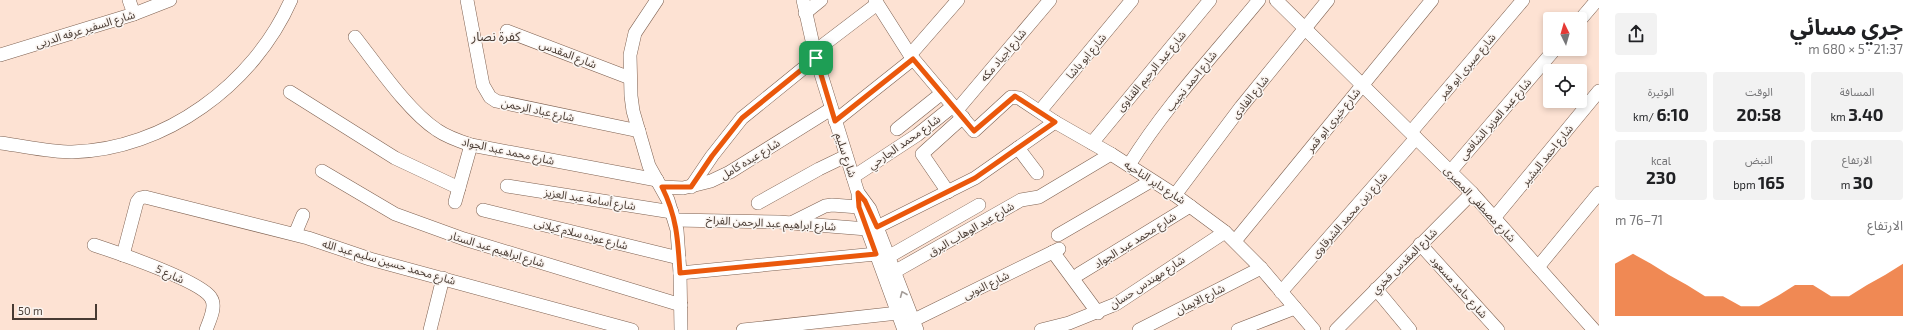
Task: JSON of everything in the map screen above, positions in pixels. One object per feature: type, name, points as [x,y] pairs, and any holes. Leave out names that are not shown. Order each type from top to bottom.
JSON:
[{"type":"street","points":[[129,0],[134,14]]},
{"type":"street","name":"شارع السفير عرفه الدربى","points":[[0,54],[134,14],[170,0]]},
{"type":"street","points":[[0,143],[55,152],[99,150],[125,145],[150,137],[173,126],[218,95],[239,75],[258,54],[275,30],[291,0]]},
{"type":"street","name":"شارع عباد الرحمن","points":[[467,0],[483,85],[490,97],[496,101],[639,131]]},
{"type":"street","points":[[657,0],[635,33],[630,55],[630,78],[633,111],[649,166],[659,184],[673,216],[677,230],[680,273],[681,330]]},
{"type":"street","points":[[804,6],[820,0]]},
{"type":"street","name":"شارع عبده كامل","points":[[659,184],[691,187],[711,181],[833,115],[912,57],[958,0]]},
{"type":"street","name":"شارع اجياد مكه","points":[[957,111],[1050,0]]},
{"type":"street","name":"شارع ابو باشا","points":[[1040,111],[1132,0]]},
{"type":"street","name":"شارع عبد الرحيم القناوى","points":[[1092,143],[1210,0]]},
{"type":"street","name":"شارع احمد نجيب","points":[[1129,166],[1150,132],[1195,74],[1259,0]]},
{"type":"street","name":"شارع مصطفى المصرى","points":[[1276,0],[1472,192],[1593,327]]},
{"type":"street","name":"شارع الفادى","points":[[1175,195],[1241,107],[1328,0]]},
{"type":"street","name":"شارع خيرى ابو قمر","points":[[1235,241],[1362,83],[1432,0]]},
{"type":"street","name":"شارع صبرى ابو قمر","points":[[1414,135],[1523,0]]},
{"type":"street","points":[[1587,12],[1597,0]]},
{"type":"street","points":[[691,187],[712,156],[742,118],[876,2],[912,57],[957,111],[922,154],[948,192]]},
{"type":"street","name":"شارع سليم","points":[[804,6],[815,55],[858,193],[859,207],[872,228]]},
{"type":"street","name":"شارع المقدس","points":[[507,31],[630,78]]},
{"type":"street","name":"شارع محمد عبد الجواد","points":[[355,37],[422,119],[442,133],[471,145],[659,184]]},
{"type":"street","name":"شارع عبد العزيز الشافعى","points":[[1450,172],[1549,56]]},
{"type":"street","name":"شارع احمد البشير","points":[[1494,218],[1599,91]]},
{"type":"street","points":[[290,92],[395,158],[459,188]]},
{"type":"street","points":[[897,129],[942,93]]},
{"type":"street","name":"شارع داير الناحيه","points":[[957,111],[974,131],[1015,96],[1055,122],[1111,154],[1175,195],[1225,232],[1261,268],[1314,330]]},
{"type":"street","name":"شارع محمد الجارحي","points":[[853,177],[957,111]]},
{"type":"street","points":[[872,228],[975,178],[1055,122]]},
{"type":"street","name":"شارع زين محمد الشرقاوى","points":[[1281,292],[1414,135]]},
{"type":"street","points":[[455,202],[471,145]]},
{"type":"street","points":[[1018,148],[1037,173]]},
{"type":"street","name":"شارع عبد الوهاب البرق","points":[[894,272],[1021,200],[1039,197],[1111,154]]},
{"type":"street","points":[[758,203],[846,156]]},
{"type":"street","name":"شارع ابراهيم عبد الستار","points":[[322,171],[395,214],[464,239],[681,305]]},
{"type":"street","points":[[1058,235],[1151,181]]},
{"type":"street","name":"شارع أسامة عبد العزيز","points":[[507,186],[673,216]]},
{"type":"street","name":"شارع المقدس فخري","points":[[1336,330],[1472,192]]},
{"type":"street","name":"شارع سليم","points":[[858,193],[865,201],[904,330]]},
{"type":"street","points":[[1538,267],[1599,193]]},
{"type":"street","name":"شارع محمد حسين سليم عبد الله","points":[[123,255],[137,202],[140,198],[145,197],[295,234],[370,258],[632,330]]},
{"type":"street","points":[[791,223],[824,206],[832,205],[859,207]]},
{"type":"street","points":[[680,273],[882,255],[979,205]]},
{"type":"street","name":"شارع محمد عبد الجواد","points":[[1079,274],[1190,206]]},
{"type":"street","name":"شارع عوده سلام كيلانى","points":[[483,210],[679,258]]},
{"type":"street","points":[[295,234],[303,215]]},
{"type":"street","name":"شارع ابراهيم عبد الرحمن الفراخ","points":[[673,216],[872,228]]},
{"type":"street","name":"شارع مهندس حسان","points":[[1042,330],[1098,313],[1116,304],[1225,232]]},
{"type":"street","name":"شارع حامد مسعود","points":[[1420,244],[1498,330]]},
{"type":"street","name":"شارع 5","points":[[94,245],[179,277],[209,294],[213,303],[206,330]]},
{"type":"street","name":"شارع النوبى","points":[[916,325],[1056,251],[1098,313]]},
{"type":"street","name":"شارع سليم","points":[[882,255],[894,272],[916,325]]},
{"type":"street","name":"شارع الايمان","points":[[1139,330],[1261,268]]},
{"type":"street","points":[[430,330],[443,278]]},
{"type":"street","points":[[1376,289],[1410,330]]},
{"type":"street","points":[[1238,330],[1295,308]]},
{"type":"street","points":[[743,330],[898,313]]},
{"type":"district","name":"كفرة نصار","points":[[496,36]]},
{"type":"route","points":[[816,58],[835,121],[913,59],[974,131],[1011,97],[1015,96],[1055,122],[975,178],[877,227],[870,209],[858,193],[859,207],[876,254],[680,273],[677,230],[668,200],[662,187],[691,187],[712,156],[742,118],[816,58]]}]
